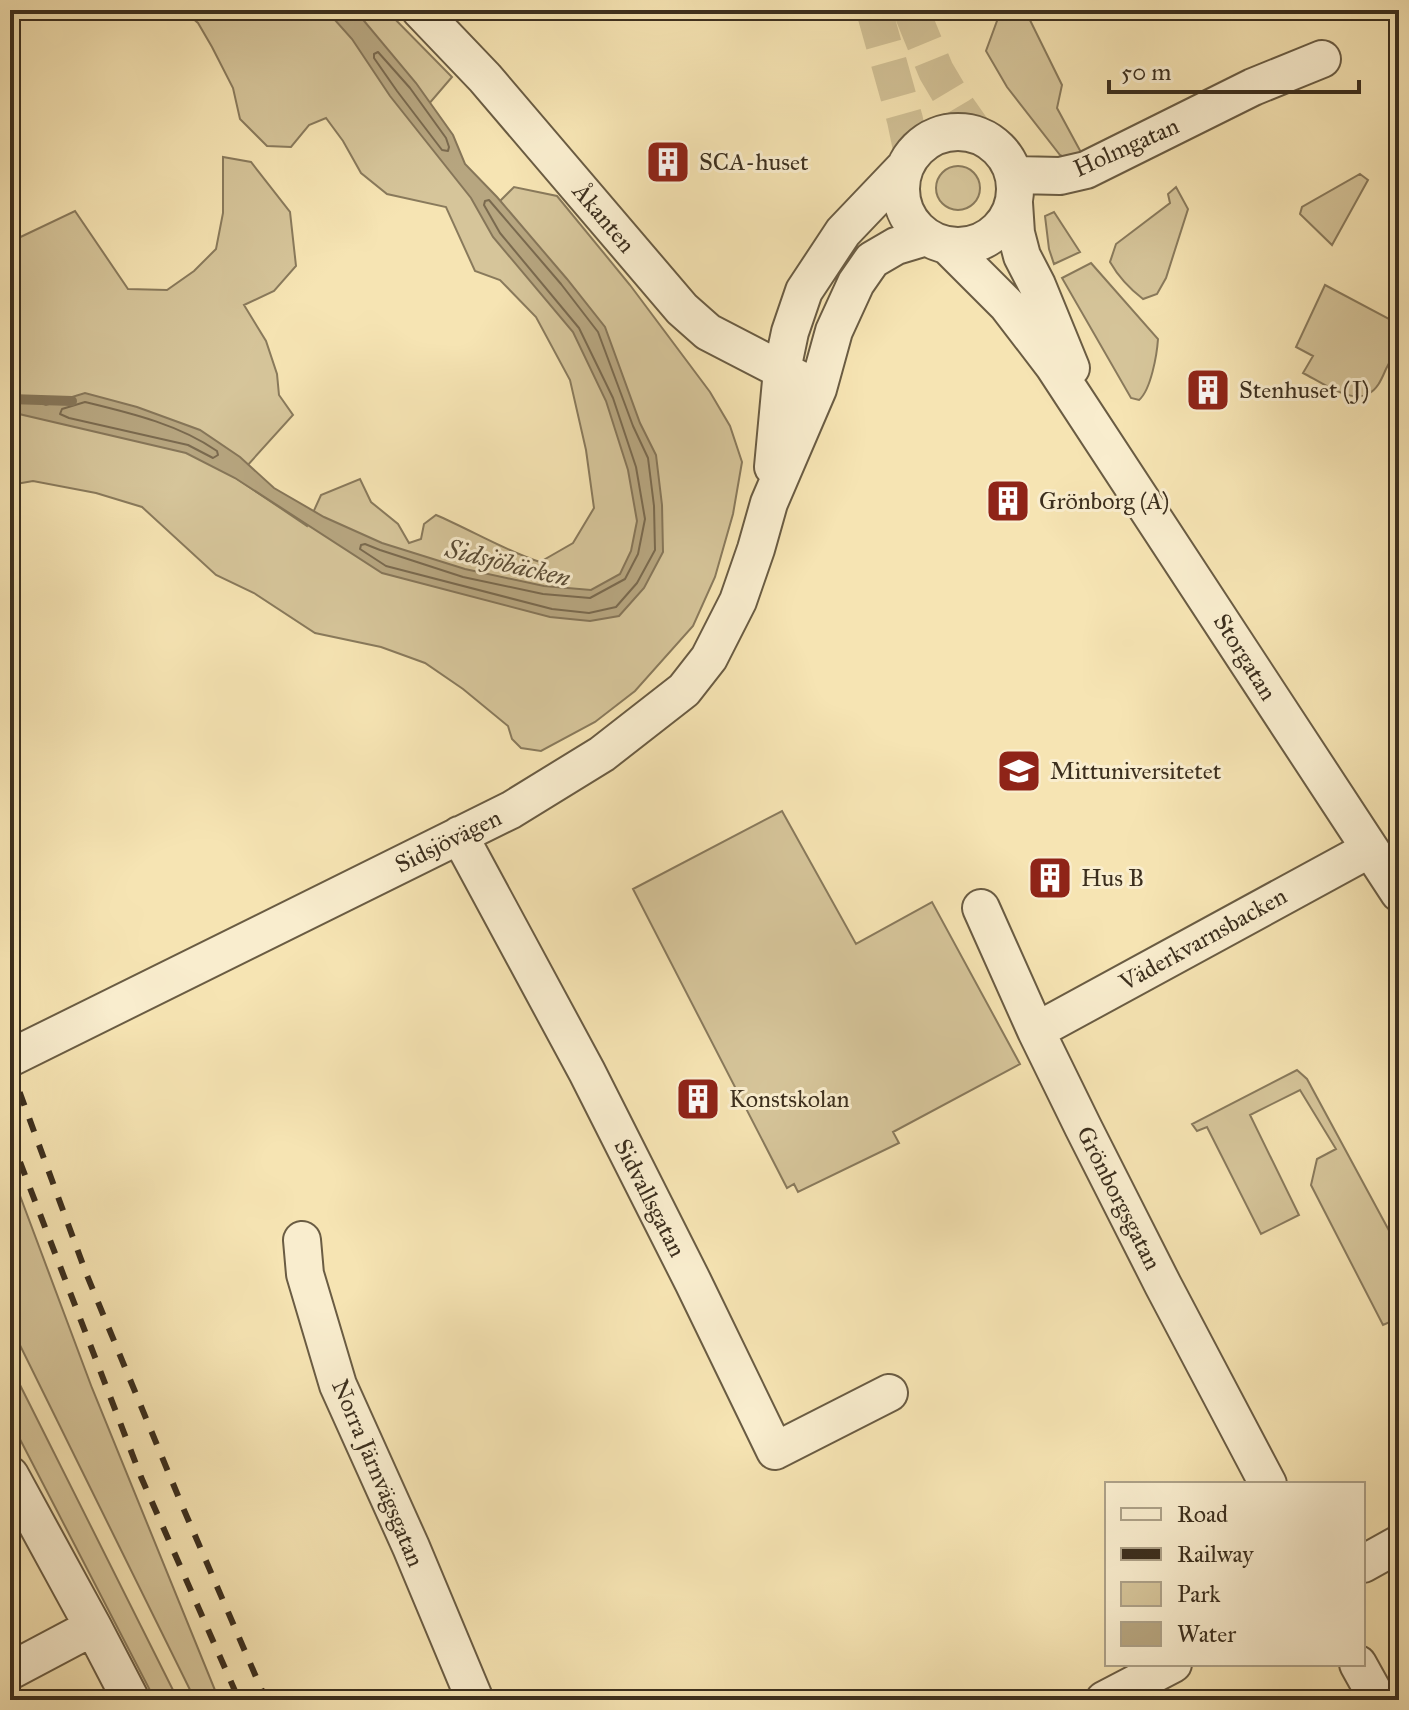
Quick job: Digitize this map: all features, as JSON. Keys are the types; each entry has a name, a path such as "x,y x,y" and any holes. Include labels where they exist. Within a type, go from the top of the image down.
{"street":[{"name":"Åkanten","path":"420,10 485,78 682,309 708,332 818,389"},
{"name":"Holmgatan","path":"1014,189 1086,170 1253,87 1322,59"},
{"path":"948,132 977,135 990,141 1008,162 1014,189 1006,221 998,231 965,247 937,242 914,227 904,209 900,190 904,168 912,154 929,139 948,132"},
{"name":"Sidsjövägen","path":"769,503 782,370 790,332 804,291 843,232 904,168"},
{"name":"Storgatan","path":"1014,189 1016,233 1022,256 1066,352 1090,423"},
{"name":"Sidsjövägen","path":"10,1058 511,810 602,754 684,690 709,658 738,601 769,503 818,389 834,331 856,283 872,260 896,246 937,242"},
{"name":"Storgatan","path":"937,242 1007,305 1053,365 1399,893"},
{"name":"Sidvallsgatan","path":"459,835 587,1072 775,1451 889,1393"},
{"name":"Väderkvarnsbacken","path":"1036,1031 1370,849"},
{"name":"Grönborgsgatan","path":"981,908 1036,1031 1156,1272 1267,1482"},
{"name":"Norra Järnvägsgatan","path":"302,1240 305,1274 338,1385 475,1700"},
{"path":"10,1475 131,1700"},
{"path":"1365,1563 1399,1544"},
{"path":"10,1671 93,1627"},
{"path":"1104,1700 1169,1666"},
{"path":"1359,1666 1378,1700"}],"green space":[{"path":"183,10 386,10 452,77 415,120 487,214 514,187 557,196 630,285 710,392 730,426 742,462 733,514 715,577 693,626 635,691 595,722 541,751 521,748 512,739 508,726 425,663 381,647 315,633 254,593 216,575 142,507 96,493 33,481 10,485 10,242 75,211 128,289 167,290 194,271 216,249 223,213 223,157 251,162 290,212 296,266 274,291 244,305 266,341 277,374 279,395 293,415 236,478 307,526 321,495 360,479 371,502 398,524 409,543 421,539 424,524 436,515 540,562 573,543 594,508 586,450 570,380 536,317 500,280 475,271 446,207 387,194 361,173 326,118 309,125 291,147 267,146 240,119 233,88 212,47 198,23"},
{"path":"1001,10 1025,10 1062,85 1057,108 1083,156 1071,161 1060,155 1007,87 986,51"},
{"path":"958,166 973,173 980,188 973,203 958,210 943,203 936,188 943,173"},
{"path":"1360,174 1368,180 1332,245 1300,214 1302,207"},
{"path":"1176,187 1188,209 1166,278 1157,294 1143,299 1110,262 1116,244 1170,203 1168,194"},
{"path":"1054,212 1080,252 1054,264 1045,216"},
{"path":"1091,263 1158,339 1150,380 1139,400 1131,398 1062,278"},
{"path":"1325,285 1399,327 1394,353 1379,383 1368,394 1344,394 1303,373 1313,356 1296,347"},
{"path":"782,811 856,944 932,902 1020,1064 893,1132 899,1143 798,1192 794,1184 787,1188 633,889"},
{"path":"1297,1070 1307,1079 1399,1249 1399,1318 1383,1325 1311,1185 1317,1159 1336,1149 1300,1090 1250,1115 1299,1215 1261,1234 1207,1127 1197,1131 1192,1124"},
{"path":"10,1169 92,1388 219,1700 195,1700 10,1325"},
{"path":"10,1365 178,1700 155,1700 10,1420"}],"water":[{"path":"326,10 355,10 416,83 453,135 465,164 497,197 605,327 640,423 656,455 662,505 663,552 644,588 619,616 590,621 550,617 382,573 235,478 186,453 19,414 10,408 10,392 46,405 85,393 137,407 200,430 240,457 274,488 324,517 382,543 465,569 544,586 591,590 620,574 631,551 637,521 628,470 606,401 573,332 493,237 471,198 390,96 352,39"}],"waterway":[{"name":"Sidsjöbäcken","path":"10,399 72,401"}],"tunnel":[{"path":"874,10 912,154"},
{"path":"911,10 936,71 977,135"}],"railway":[{"path":"10,1066 86,1273 266,1700"},
{"path":"10,1136 141,1477 239,1700"}],"place":[{"name":"SCA-huset","path":"668,162"},
{"name":"Stenhuset (J)","path":"1208,390"},
{"name":"Grönborg (A)","path":"1008,501"},
{"name":"Mittuniversitetet","path":"1019,771"},
{"name":"Hus B","path":"1050,878"},
{"name":"Konstskolan","path":"698,1099"}]}
